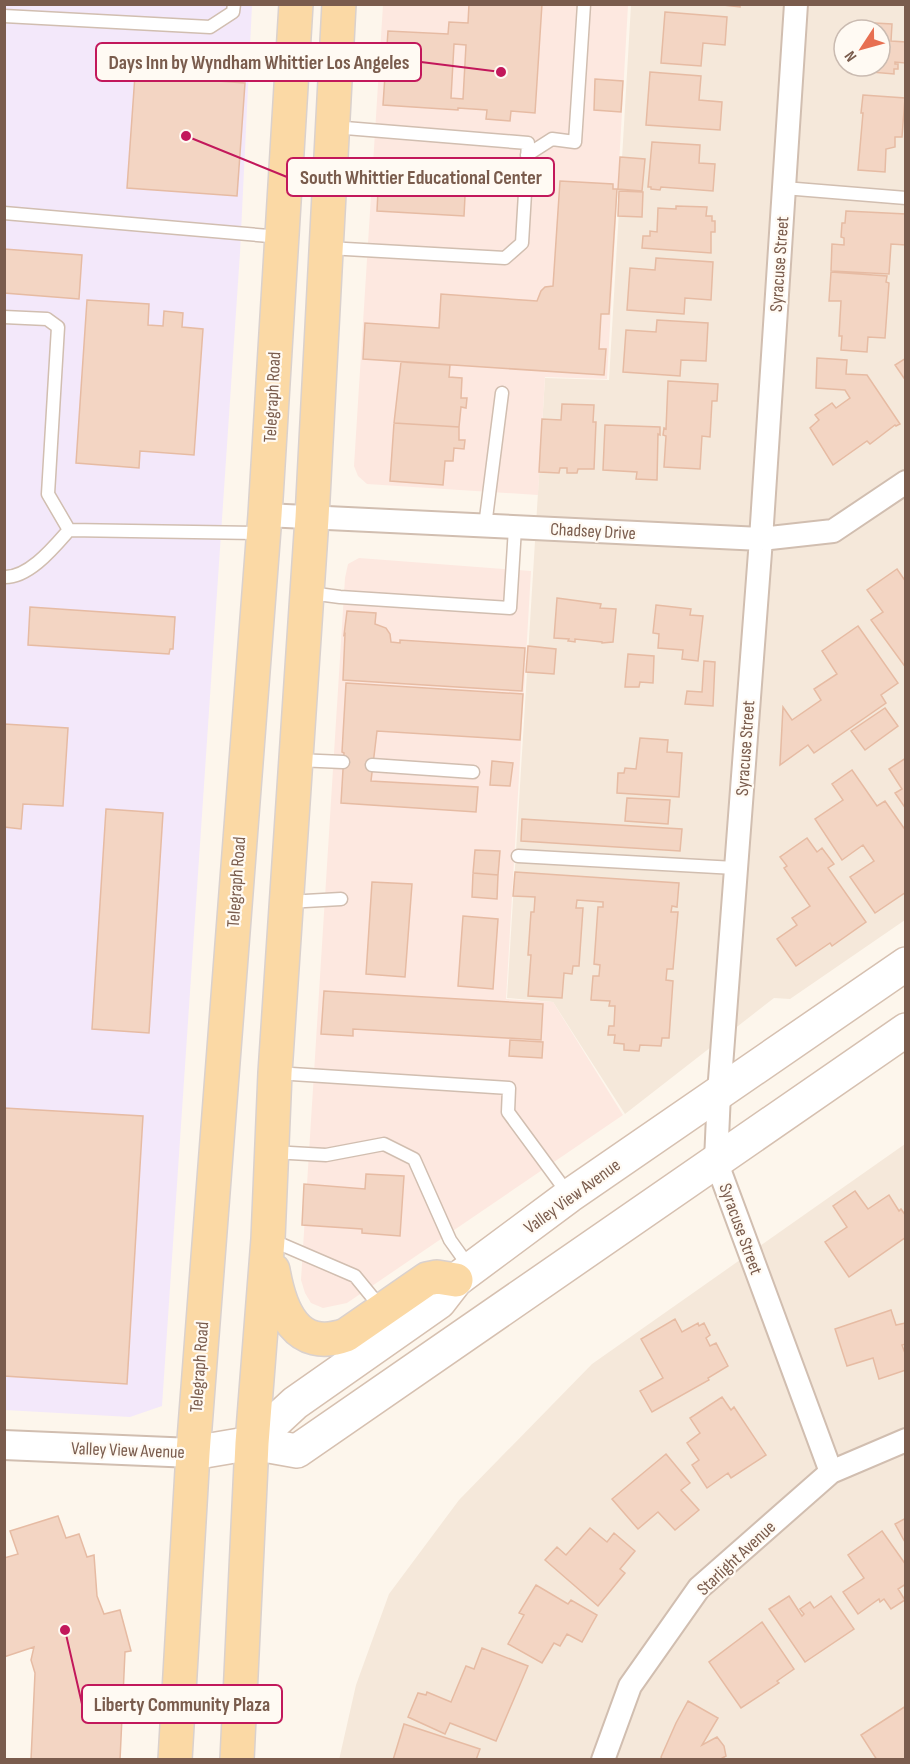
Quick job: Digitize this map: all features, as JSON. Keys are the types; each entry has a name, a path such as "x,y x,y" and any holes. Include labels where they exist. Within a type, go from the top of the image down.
{"main road":[{"name":"Telegraph Road","path":"175,1760 193,1453 264,524 296,4"},
{"path":"237,1760 252,1443 268,1239 275,1073 312,518 339,4"},
{"name":"Valley View Avenue","path":"252,1443 295,1403 439,1302 463,1275 570,1196 906,964"},
{"name":"Valley View Avenue","path":"193,1453 252,1443 297,1451 906,1030"},
{"path":"268,1239 278,1296 289,1319 306,1335 316,1339 332,1340 346,1335 427,1279 463,1275"}],"street":[{"name":"Syracuse Street","path":"796,4 761,539 735,868 716,1161 831,1472"},
{"name":"Chadsey Drive","path":"264,524 312,518 761,539 833,531 906,482"},
{"name":"Starlight Avenue","path":"603,1760 630,1686 699,1588 831,1472 906,1440"},
{"name":"Valley View Avenue","path":"4,1445 193,1453"}],"lane":[{"path":"4,16 210,27 233,12 234,4"},
{"path":"527,155 552,139 575,142 584,4"},
{"path":"327,248 505,258 522,243 528,143 333,127"},
{"path":"784,188 906,198"},
{"path":"4,213 282,237"},
{"path":"4,317 47,319 58,327 48,494 69,530"},
{"path":"485,526 502,393"},
{"path":"4,577 13,577 46,556 69,530 264,524"},
{"path":"307,593 510,608 515,528"},
{"path":"296,760 343,762"},
{"path":"372,765 473,772"},
{"path":"518,856 735,868"},
{"path":"286,902 341,899"},
{"path":"275,1073 509,1088 508,1112 570,1196"},
{"path":"272,1152 326,1155 384,1144 414,1159 463,1275"},
{"path":"268,1239 355,1276 382,1310"}],"shaded area":[{"path":"4,5 252,5 240,253 162,1406 130,1417 5,1410"},
{"path":"383,5 628,5 607,379 545,377 538,495 367,484 358,476 354,466"},
{"path":"631,5 905,5 905,920 790,999 774,998 625,1114 553,1002 507,998 545,378 609,380"},
{"path":"359,558 531,571 506,999 553,1002 623,1115 347,1303 323,1308 311,1303 301,1280 345,578 348,564"},
{"path":"905,1144 905,1759 339,1760 356,1685 389,1594 459,1500 592,1364"}],"building":[{"path":"469,4 542,4 535,113 511,111 510,121 486,119 487,110 383,105 388,31 448,34 449,22 468,23","holes":["454,44 466,45 463,99 451,98"]},
{"path":"714,4 740,4 740,7"},
{"path":"665,12 727,17 725,45 703,43 701,66 661,63"},
{"path":"892,41 906,42 905,63 895,62 898,64 898,69 894,69 894,74 892,74"},
{"path":"650,72 701,76 699,100 722,102 720,130 646,125"},
{"path":"135,75 245,83 237,196 127,188"},
{"path":"595,79 623,81 621,112 594,110"},
{"path":"863,95 905,98 902,137 895,137 895,147 886,149 885,172 858,170"},
{"path":"652,142 700,145 699,163 715,164 713,191 661,187 660,190 648,187"},
{"path":"620,157 645,159 642,191 618,189"},
{"path":"379,171 466,176 464,216 377,211"},
{"path":"560,181 613,184 613,189 617,189 609,314 601,314 599,349 606,349 604,375 363,359 365,323 439,328 441,294 537,301 545,287 553,286"},
{"path":"619,191 643,192 642,217 618,216"},
{"path":"676,206 707,207 706,216 712,216 712,221 715,221 715,232 711,232 711,253 642,248 643,236 650,236 650,231 657,232 658,208 676,209"},
{"path":"846,211 906,214 906,245 891,244 889,274 831,271 832,244 844,245 844,238 841,237"},
{"path":"4,249 82,255 79,299 4,293"},
{"path":"656,258 713,262 711,300 685,298 684,314 627,310 630,268 655,270"},
{"path":"831,272 887,276 886,282 889,283 885,338 868,337 867,352 841,350 842,336 839,336 841,301 829,301"},
{"path":"87,300 149,304 148,325 163,326 164,311 183,313 182,327 203,329 194,455 140,451 139,468 76,463"},
{"path":"657,320 708,323 706,361 681,360 680,376 623,372 626,330 656,332"},
{"path":"817,358 847,360 846,374 867,375 900,424 895,425 870,444 867,441 833,465 810,428 819,420 815,415 832,403 836,408 850,398 845,390 816,388"},
{"path":"906,358 906,381 895,365"},
{"path":"401,362 450,365 449,377 462,378 461,398 467,398 466,408 461,407 459,427 394,423"},
{"path":"668,381 718,384 717,401 712,401 710,437 702,436 700,469 664,467 666,436 663,435 664,428 666,429"},
{"path":"562,404 594,405 593,422 596,422 594,469 578,469 577,473 567,473 567,468 560,468 559,473 539,472 542,419 561,420"},
{"path":"394,423 459,427 459,440 465,440 464,449 454,448 453,461 445,461 443,485 390,481"},
{"path":"605,425 660,427 657,480 636,479 637,472 603,470"},
{"path":"897,569 906,582 906,668 871,620 883,612 867,590"},
{"path":"557,598 601,604 600,608 616,609 613,642 602,643 575,639 575,642 568,641 569,639 554,638"},
{"path":"656,605 691,609 690,615 703,616 698,661 682,659 683,650 658,648 659,634 653,633"},
{"path":"30,607 175,617 173,649 170,649 169,654 28,645"},
{"path":"347,611 376,613 375,624 386,628 391,642 400,643 400,640 525,648 522,691 343,680"},
{"path":"858,626 898,683 881,695 886,703 814,753 808,745 780,765 783,707 792,720 821,700 814,689 837,674 822,651"},
{"path":"528,646 556,649 554,674 526,672"},
{"path":"628,654 654,656 653,683 640,682 639,687 625,687"},
{"path":"704,661 715,662 713,706 685,704 687,691 702,692"},
{"path":"346,683 523,694 520,740 377,731 371,781 478,787 476,812 341,803"},
{"path":"885,708 898,726 865,750 851,731"},
{"path":"4,724 68,728 63,806 23,804 21,829 4,827"},
{"path":"640,738 668,740 667,752 682,753 679,797 617,793 618,773 624,773 625,768 636,769"},
{"path":"906,758 906,809 895,793 902,789 889,769"},
{"path":"492,761 513,763 510,786 490,785"},
{"path":"852,770 877,806 885,801 906,831 906,892 875,913 850,877 874,861 863,845 842,860 815,819 843,800 832,784"},
{"path":"627,798 670,800 668,824 625,821"},
{"path":"106,809 163,813 149,1033 92,1029"},
{"path":"522,819 682,829 680,851 521,841"},
{"path":"807,838 817,852 822,848 834,864 828,868 866,922 832,946 830,943 796,966 777,939 797,925 792,918 810,906 784,868 787,866 780,857"},
{"path":"475,850 500,851 498,875 473,873"},
{"path":"515,872 679,883 677,907 672,906 671,912 678,912 673,969 667,969 666,980 673,981 669,1038 662,1038 661,1046 640,1045 639,1051 624,1050 624,1044 614,1043 615,1035 608,1035 609,1026 614,1026 615,1006 609,1006 610,1001 591,1000 593,976 599,976 600,965 594,964 598,907 603,907 603,902 577,900 576,908 583,908 579,966 573,966 572,974 564,973 562,998 528,996 531,912 534,912 535,897 513,896"},
{"path":"473,873 498,875 497,899 472,897"},
{"path":"372,882 412,884 405,977 366,974"},
{"path":"463,916 498,919 493,989 458,986"},
{"path":"324,991 543,1004 541,1040 353,1029 353,1036 321,1034"},
{"path":"510,1040 543,1042 542,1058 509,1056"},
{"path":"4,1108 143,1116 127,1384 4,1376"},
{"path":"366,1174 404,1176 400,1236 362,1233 362,1229 302,1225 304,1184 365,1189"},
{"path":"855,1191 868,1209 889,1195 899,1211 901,1209 906,1216 906,1237 849,1277 825,1242 847,1227 833,1206"},
{"path":"891,1310 896,1325 905,1323 906,1325 906,1344 902,1345 906,1356 906,1370 879,1379 873,1358 847,1366 835,1329"},
{"path":"675,1319 682,1332 698,1323 699,1326 704,1323 710,1335 706,1338 710,1346 716,1343 728,1366 708,1378 709,1380 652,1412 640,1391 663,1378 641,1339"},
{"path":"722,1397 731,1410 734,1407 766,1455 731,1478 728,1473 707,1488 692,1465 699,1460 687,1443 700,1433 690,1418"},
{"path":"666,1454 690,1483 681,1490 699,1510 675,1530 658,1512 638,1529 612,1499"},
{"path":"58,1516 66,1538 79,1534 87,1557 94,1555 97,1596 104,1614 120,1610 131,1651 125,1652 120,1760 31,1760 35,1673 31,1660 34,1647 4,1657 4,1558 18,1554 10,1531"},
{"path":"906,1518 906,1544 895,1524"},
{"path":"590,1528 607,1542 614,1533 635,1551 620,1569 625,1573 598,1606 545,1560 557,1547 566,1555"},
{"path":"882,1531 906,1565 906,1584 898,1589 905,1600 891,1609 884,1599 880,1602 879,1599 858,1614 843,1592 864,1578 848,1555"},
{"path":"536,1585 568,1604 571,1600 597,1615 582,1642 567,1634 560,1646 554,1643 542,1663 508,1644 524,1615 519,1613"},
{"path":"789,1596 802,1616 804,1614 800,1609 810,1602 814,1608 831,1596 854,1629 805,1662 769,1609"},
{"path":"762,1622 794,1669 777,1681 779,1683 741,1708 709,1662"},
{"path":"482,1648 528,1666 496,1741 450,1723 445,1734 408,1717 418,1693 426,1695 427,1692 451,1702 466,1666 474,1669"},
{"path":"688,1701 718,1718 702,1745 717,1737 724,1746 726,1756 719,1760 662,1760 661,1757"},
{"path":"906,1706 906,1760 877,1760 861,1735"},
{"path":"404,1724 480,1749 476,1760 393,1760"}],"place":[{"name":"Days Inn by Wyndham Whittier Los Angeles","path":"501,72"},
{"name":"South Whittier Educational Center","path":"186,136"},
{"name":"Liberty Community Plaza","path":"65,1630"}]}
